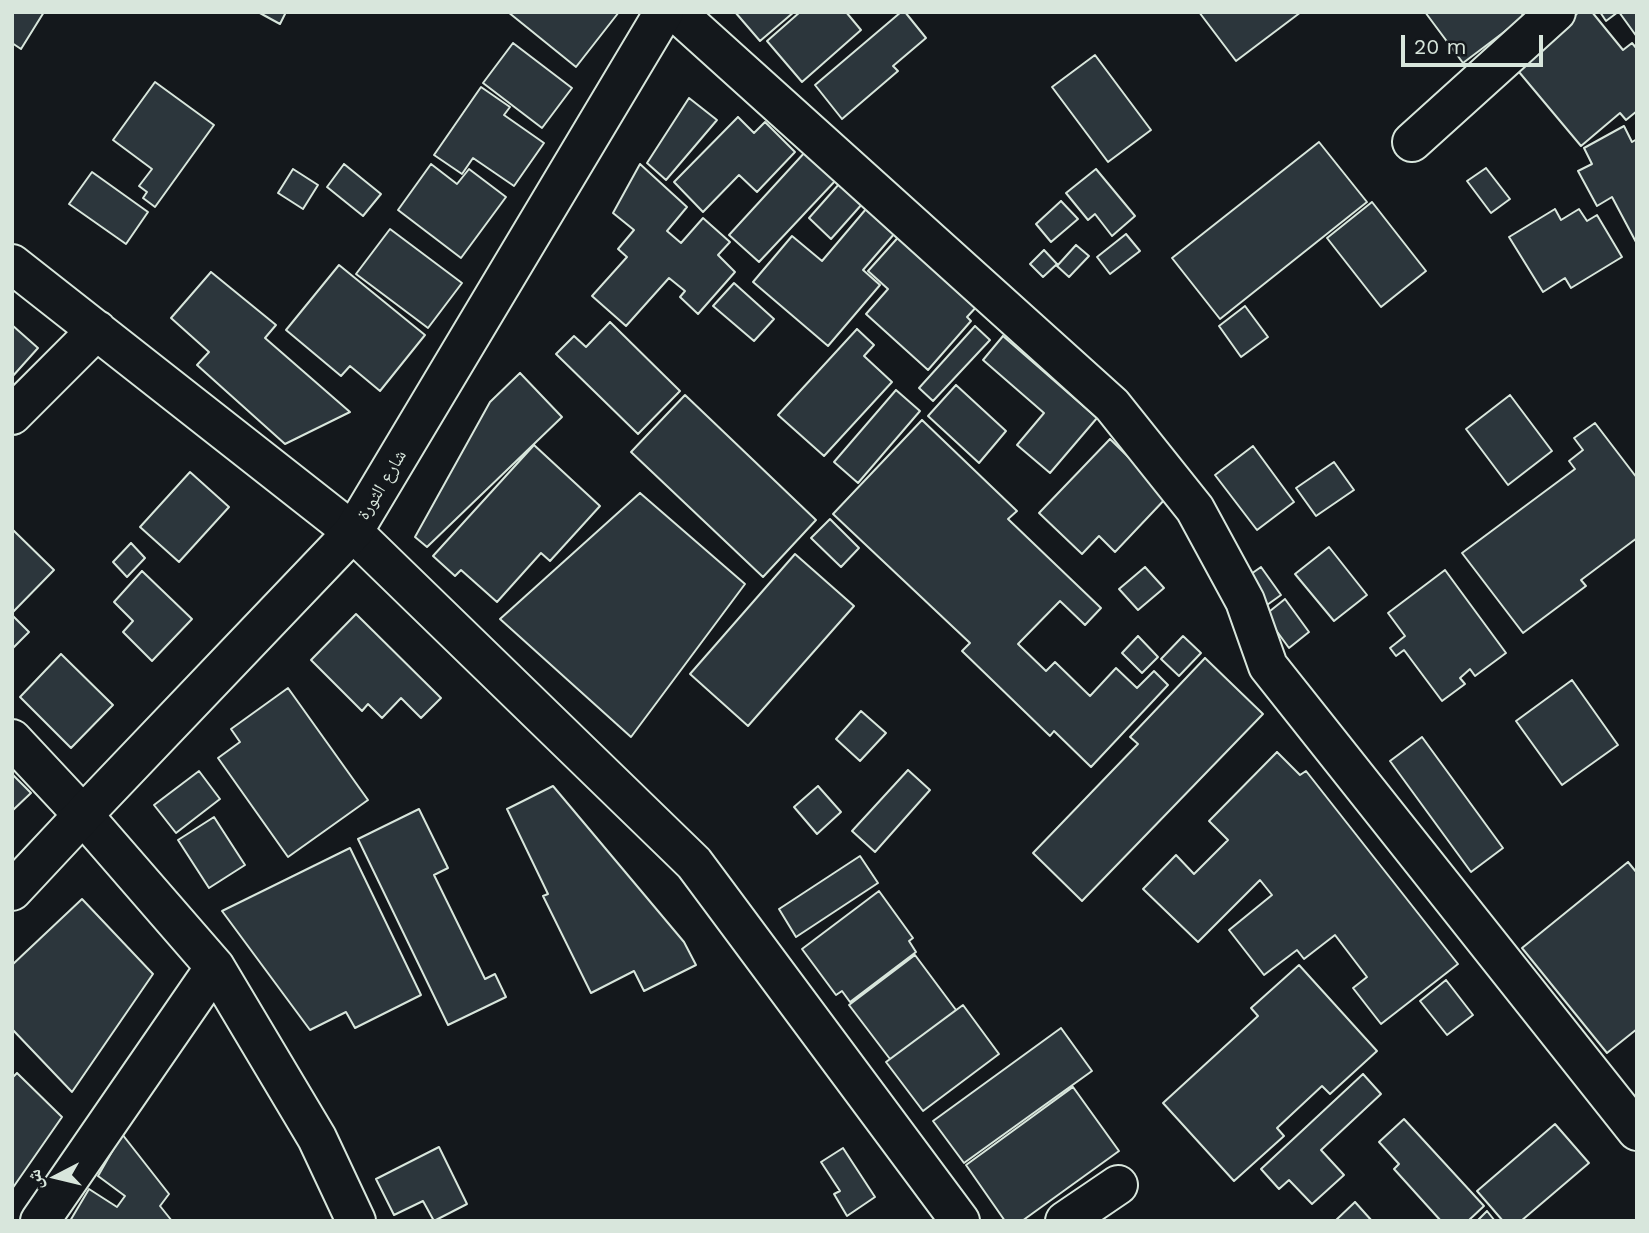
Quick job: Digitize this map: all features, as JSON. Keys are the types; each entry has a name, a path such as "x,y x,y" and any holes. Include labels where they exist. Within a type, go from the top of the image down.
{"street":[{"name":"شارع الثورة","path":"12,891 353,532 664,12"},
{"path":"676,12 1112,405 1195,509 1245,601 1268,666 1637,1131"},
{"path":"1412,142 1556,12"},
{"path":"12,264 353,532 694,863 960,1221"},
{"path":"12,415 97,330"},
{"path":"12,739 83,815 215,967 317,1138 356,1221"},
{"path":"40,1221 215,967"},
{"path":"1065,1221 1118,1185"}],"building":[{"path":"12,12 44,12 21,49 12,43"},
{"path":"258,12 286,12 280,24"},
{"path":"508,12 619,12 576,67"},
{"path":"735,12 794,12 760,41"},
{"path":"800,12 846,12 861,30 802,82 767,41"},
{"path":"901,12 905,12 926,38 893,66 898,71 842,119 815,85"},
{"path":"1199,12 1301,12 1236,61"},
{"path":"1425,12 1521,12 1524,17 1463,63"},
{"path":"1579,12 1592,12 1623,50 1632,43 1637,49 1637,111 1626,120 1620,113 1581,146 1514,66"},
{"path":"1600,12 1618,12 1606,21"},
{"path":"1619,12 1637,12 1637,37"},
{"path":"513,43 572,88 542,128 483,83"},
{"path":"1095,55 1151,130 1108,162 1052,87"},
{"path":"155,82 214,125 155,207 143,198 147,192 139,186 152,169 113,140"},
{"path":"481,87 510,107 504,115 544,143 514,186 473,158 462,174 434,155"},
{"path":"689,98 717,120 666,180 647,163"},
{"path":"738,117 754,133 765,122 795,152 757,192 739,175 703,212 674,182"},
{"path":"1624,126 1632,142 1637,139 1637,244 1612,197 1597,206 1578,171 1592,164 1584,148"},
{"path":"1319,142 1367,202 1220,319 1172,258"},
{"path":"806,151 836,180 759,262 729,235"},
{"path":"344,164 381,194 363,216 327,187"},
{"path":"431,164 457,184 469,169 506,197 461,258 398,210"},
{"path":"640,164 687,207 667,231 681,243 703,218 730,242 718,255 735,272 698,314 680,297 685,291 669,278 626,326 592,296 627,257 618,249 634,230 613,213"},
{"path":"1486,168 1510,199 1491,213 1467,181"},
{"path":"293,169 318,185 303,209 278,193"},
{"path":"1096,169 1135,216 1112,236 1095,214 1088,220 1066,193"},
{"path":"92,172 148,212 126,244 69,204"},
{"path":"840,183 863,203 831,239 809,218"},
{"path":"1061,201 1078,219 1051,242 1036,224"},
{"path":"1372,202 1426,271 1381,307 1327,238"},
{"path":"866,209 895,233 863,270 880,285 828,346 753,282 792,236 822,261"},
{"path":"1555,209 1561,220 1579,209 1587,221 1597,215 1622,257 1571,288 1565,278 1543,292 1509,237"},
{"path":"390,229 462,283 428,328 356,274"},
{"path":"902,233 980,303 967,317 971,321 928,370 866,314 888,289 868,271"},
{"path":"1126,234 1140,251 1110,274 1097,257"},
{"path":"1076,245 1089,256 1069,277 1057,266"},
{"path":"1044,250 1057,264 1043,277 1030,264"},
{"path":"339,265 425,335 380,391 350,366 341,376 286,330"},
{"path":"211,272 276,325 265,338 350,412 285,444 197,365 209,352 171,318"},
{"path":"734,283 774,319 754,341 713,306"},
{"path":"1245,306 1268,337 1241,357 1219,326"},
{"path":"610,322 680,391 638,434 556,354 574,336 586,347"},
{"path":"12,325 38,348 12,377"},
{"path":"975,326 990,340 933,401 919,388"},
{"path":"857,329 874,345 864,356 892,382 824,456 778,415"},
{"path":"1003,336 1097,418 1050,473 1017,445 1044,413 983,360"},
{"path":"520,373 562,417 427,547 415,537 490,402"},
{"path":"956,385 1006,431 979,463 928,416"},
{"path":"896,390 920,411 858,483 834,462"},
{"path":"685,395 816,520 763,577 631,452"},
{"path":"1510,395 1552,451 1508,485 1466,429"},
{"path":"922,420 1017,511 1008,519 1101,608 1085,625 1060,601 1018,644 1046,671 1055,662 1090,696 1116,668 1137,688 1154,671 1168,685 1091,767 1054,731 1050,736 962,651 970,643 833,514"},
{"path":"1595,423 1637,478 1637,538 1581,580 1586,586 1523,633 1462,553 1575,469 1569,461 1583,450 1574,438"},
{"path":"1110,439 1168,496 1115,552 1099,536 1082,554 1039,513"},
{"path":"534,445 600,506 550,561 541,553 497,602 461,570 455,576 433,556"},
{"path":"1253,446 1294,502 1257,530 1215,475"},
{"path":"1334,462 1354,490 1316,516 1296,488"},
{"path":"190,472 229,507 179,562 140,527"},
{"path":"640,493 745,584 631,737 500,619"},
{"path":"830,519 859,548 841,567 811,538"},
{"path":"12,529 54,570 12,613"},
{"path":"131,543 145,558 127,577 113,562"},
{"path":"1329,547 1367,595 1334,621 1295,574"},
{"path":"795,554 854,606 748,726 690,674"},
{"path":"1145,567 1164,588 1138,610 1119,589"},
{"path":"1261,567 1281,595 1260,610 1241,581"},
{"path":"1445,570 1506,653 1475,676 1470,669 1460,678 1465,684 1442,701 1404,650 1396,656 1390,648 1405,636 1388,613"},
{"path":"142,571 192,619 152,661 123,632 133,621 114,602"},
{"path":"1285,599 1309,632 1289,648 1265,615"},
{"path":"356,614 441,698 421,718 401,698 382,718 368,704 362,711 311,660"},
{"path":"12,615 29,632 12,649"},
{"path":"1138,636 1158,657 1142,673 1122,653"},
{"path":"1183,636 1201,653 1179,676 1161,659"},
{"path":"61,654 113,705 71,748 20,697"},
{"path":"1205,658 1263,714 1082,901 1033,853 1138,744 1130,737"},
{"path":"1572,680 1618,745 1562,785 1516,721"},
{"path":"288,688 368,800 288,857 218,758 240,742 231,729"},
{"path":"861,711 886,733 860,761 836,739"},
{"path":"1422,737 1503,848 1471,872 1390,761"},
{"path":"1277,752 1300,775 1306,771 1458,964 1381,1024 1353,988 1367,977 1335,935 1304,959 1297,950 1264,975 1229,930 1272,895 1260,880 1198,942 1143,889 1176,855 1194,874 1228,840 1209,821"},
{"path":"908,770 930,790 875,852 852,831"},
{"path":"199,771 220,799 176,833 154,805"},
{"path":"12,774 31,793 12,811"},
{"path":"553,786 684,942 696,965 644,991 634,971 591,993 543,896 548,894 507,809"},
{"path":"818,786 841,812 817,834 794,807"},
{"path":"419,809 448,868 434,875 485,979 495,974 506,997 448,1025 358,839"},
{"path":"214,817 245,865 209,888 178,840"},
{"path":"350,848 421,995 355,1028 346,1012 310,1030 222,911"},
{"path":"860,856 878,883 796,937 779,909"},
{"path":"1628,862 1637,873 1637,1029 1607,1053 1522,948"},
{"path":"879,891 913,938 909,941 916,952 850,1002 842,991 836,995 802,949"},
{"path":"82,899 153,974 72,1092 12,1029 12,965"},
{"path":"915,955 956,1010 890,1059 849,1005"},
{"path":"1299,965 1377,1051 1330,1094 1322,1086 1277,1128 1284,1136 1234,1181 1163,1103 1258,1016 1251,1008"},
{"path":"1446,980 1473,1015 1447,1035 1420,1001"},
{"path":"963,1005 999,1054 923,1111 886,1062"},
{"path":"1061,1028 1092,1071 964,1163 933,1121"},
{"path":"17,1073 62,1117 12,1189 12,1078"},
{"path":"1363,1074 1381,1094 1321,1150 1344,1175 1312,1204 1289,1180 1279,1189 1261,1169"},
{"path":"1073,1087 1119,1151 1022,1221 1005,1221 966,1165"},
{"path":"1404,1119 1484,1206 1468,1221 1441,1221 1394,1169 1399,1164 1379,1142"},
{"path":"1555,1124 1589,1163 1521,1221 1503,1221 1477,1191"},
{"path":"122,1134 169,1194 160,1206 172,1221 70,1221 89,1189 117,1207 125,1196 98,1176"},
{"path":"439,1147 467,1204 434,1221 423,1201 394,1215 376,1179"},
{"path":"843,1148 875,1197 847,1216 834,1194 840,1191 821,1162"},
{"path":"1355,1202 1372,1221 1335,1221"},
{"path":"1487,1211 1495,1221 1477,1221"}]}
